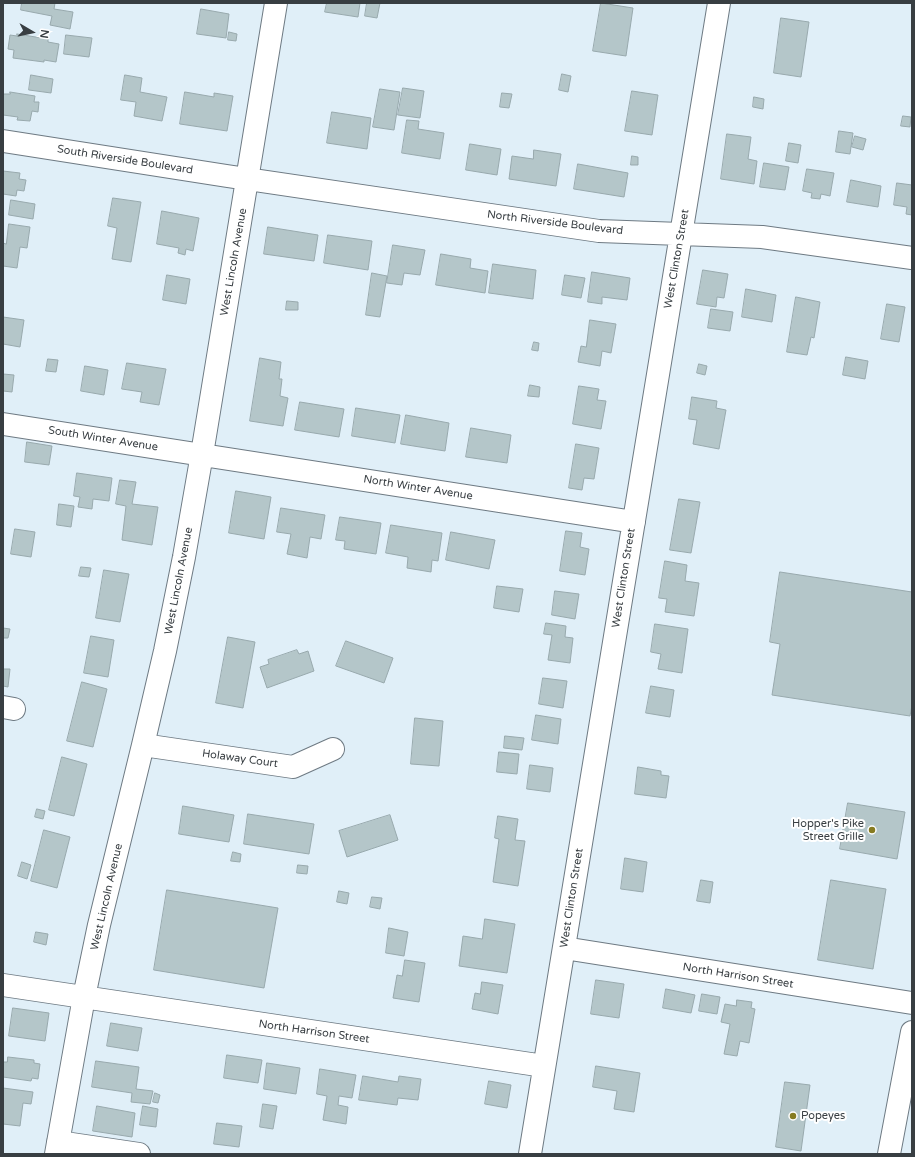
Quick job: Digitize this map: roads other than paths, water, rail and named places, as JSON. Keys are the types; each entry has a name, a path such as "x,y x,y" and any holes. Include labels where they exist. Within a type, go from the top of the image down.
{"main road":[{"name":"West Lincoln Avenue","path":"57,1148 84,997 99,925 165,651 184,557 248,179 276,3"},
{"name":"West Clinton Street","path":"530,1154 719,3"},
{"name":"South Riverside Boulevard","path":"3,141 248,179"},
{"name":"North Riverside Boulevard","path":"248,179 599,231 762,237 912,258"},
{"name":"South Winter Avenue","path":"3,424 202,454"},
{"name":"North Winter Avenue","path":"202,454 634,522"},
{"name":"Holaway Court","path":"143,745 293,767 333,749"},
{"name":"North Harrison Street","path":"564,948 912,1004"},
{"name":"North Harrison Street","path":"3,986 544,1066"},
{"path":"889,1154 912,1032"},
{"path":"57,1148 139,1154"}],"place":[{"name":"Hopper's Pike Street Grille","path":"872,830"},
{"name":"Popeyes","path":"793,1116"}]}
